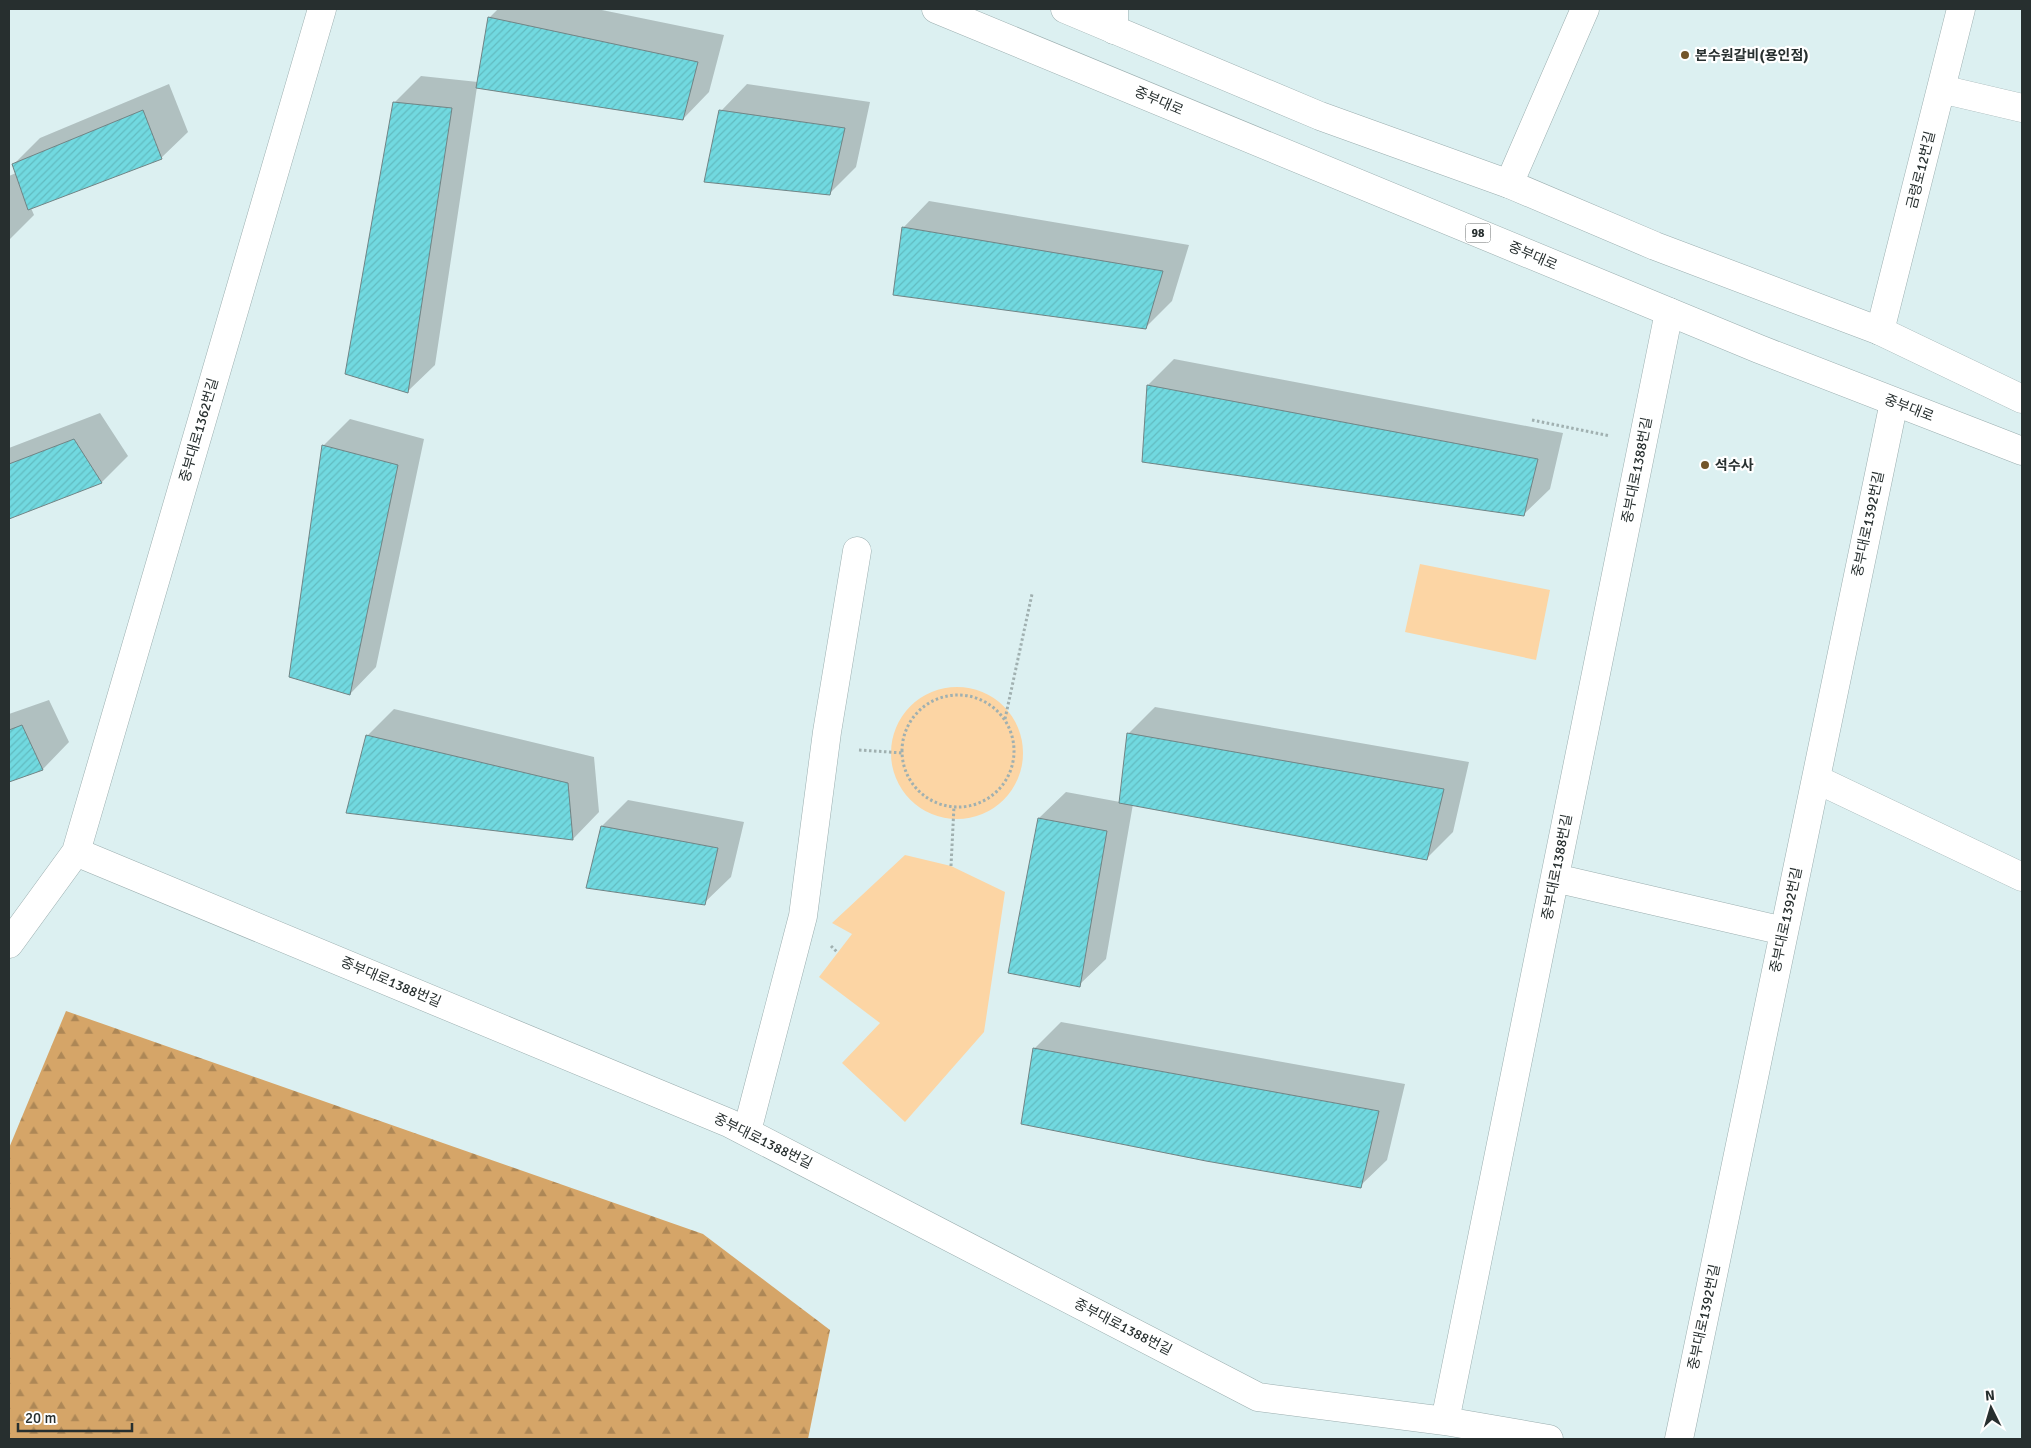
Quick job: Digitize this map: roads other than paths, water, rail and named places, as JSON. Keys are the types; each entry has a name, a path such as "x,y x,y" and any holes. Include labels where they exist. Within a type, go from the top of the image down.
{"street":[{"name":"중부대로1362번길","path":"9,944 76,852 322,9"},
{"name":"중부대로","path":"936,9 1669,312 2022,451"},
{"path":"1065,9 1114,20 1320,116 1509,184 1655,246 1880,331 2022,398"},
{"path":"1509,184 1585,9"},
{"name":"금령로12번길","path":"1880,331 1961,9"},
{"path":"1941,89 2022,108"},
{"name":"중부대로1388번길","path":"1445,1421 1669,312"},
{"name":"중부대로1392번길","path":"1679,1439 1894,402"},
{"path":"747,1131 803,916 827,732 858,551"},
{"path":"1816,779 2022,877"},
{"name":"중부대로1388번길","path":"76,852 747,1131 1258,1396 1445,1421 1549,1439"},
{"path":"1555,878 1784,931"}],"place":[{"name":"본수원갈비(용인점)","path":"1685,55"},
{"name":"석수사","path":"1705,465"}]}
